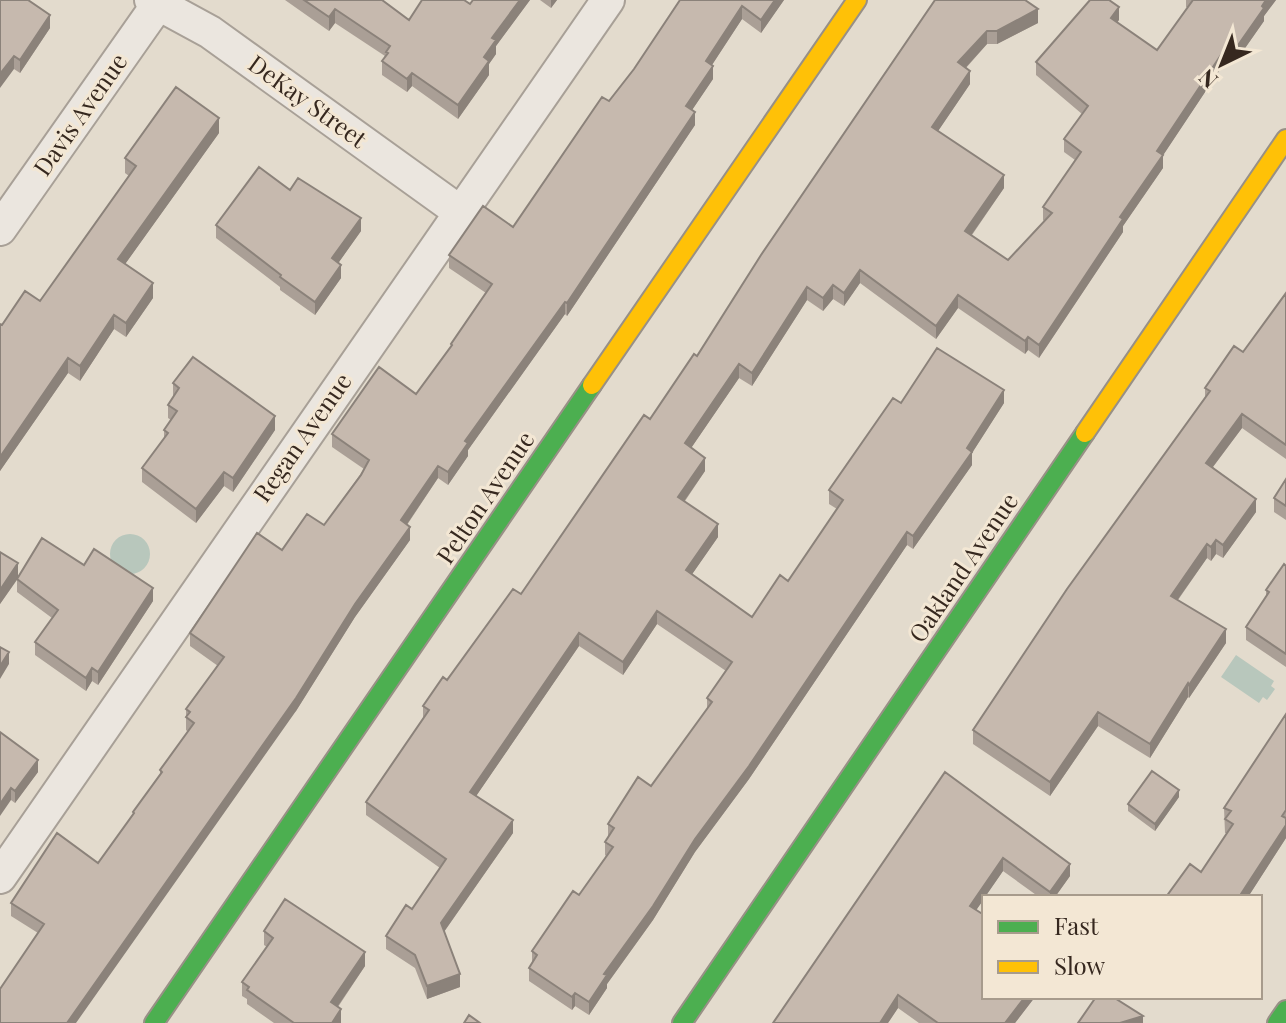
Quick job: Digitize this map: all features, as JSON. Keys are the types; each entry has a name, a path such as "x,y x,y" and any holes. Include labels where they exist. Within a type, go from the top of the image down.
{"street":[{"name":"Regan Avenue","path":"0,877 608,0"},
{"name":"Pelton Avenue","path":"154,1023 857,0"},
{"name":"DeKay Street","path":"157,1 210,32 460,212"},
{"name":"Davis Avenue","path":"0,229 157,1"},
{"name":"Oakland Avenue","path":"682,1023 1286,139"},
{"path":"1277,1023 1286,1010"}],"shaded area":[{"path":"130,534 144,540 150,554 144,568 130,574 116,568 110,554 116,540"},
{"path":"1236,655 1274,681 1271,686 1275,689 1267,700 1263,697 1259,703 1221,677"}],"building":[{"path":"0,0 28,0 50,15 20,60 14,56 0,74"},
{"path":"304,0 382,0 409,20 422,0 464,0 470,4 473,0 520,0 492,38 496,40 484,57 489,61 458,105 412,73 407,79 382,61 390,46 335,9 329,17"},
{"path":"680,0 775,0 761,20 742,6 706,61 713,66 686,106 695,112 567,303 465,441 468,443 448,472 438,466 401,520 410,527 355,604 296,698 67,1023 0,1023 0,989 44,924 11,903 57,833 98,863 194,723 186,717 190,712 186,709 224,657 190,633 257,533 282,550 307,514 324,525 369,460 332,434 379,367 416,394 492,284 449,255 483,206 513,227 602,97 609,101"},
{"path":"935,0 1025,0 1038,9 997,31 987,31 958,62 970,71 932,127 1004,175 965,231 1008,260 1052,213 1043,207 1081,152 1064,139 1088,106 1036,62 1090,0 1109,0 1119,7 1111,18 1157,50 1193,0 1266,0 1262,6 1264,8 1236,48 1229,43 1157,151 1163,155 1039,345 1028,337 1025,341 958,295 936,326 860,270 844,293 833,285 823,298 807,287 752,373 739,364 685,443 705,458 678,497 718,524 686,570 752,617 780,575 788,581 843,500 829,490 893,398 901,403 937,348 1004,390 967,448 972,452 913,536 907,532 749,766 695,839 653,906 604,974 607,975 589,1002 575,993 572,997 529,968 537,955 532,951 573,891 579,895 613,847 605,842 614,828 608,824 638,777 651,786 712,702 707,698 732,662 657,611 623,662 579,633 470,792 513,820 441,923 460,974 427,986 415,955 386,936 406,905 412,909 446,859 366,802 429,710 423,706 443,677 447,680 513,589 521,594 644,415 650,419 694,354 697,356 761,255"},
{"path":"176,87 219,118 118,259 153,283 126,323 114,315 80,366 68,358 0,457 0,324 25,291 40,301 136,166 125,158"},
{"path":"259,167 290,190 298,178 361,218 332,258 341,265 315,302 216,225"},
{"path":"1286,293 1286,445 1242,414 1206,463 1256,499 1223,545 1216,540 1211,547 1207,544 1171,596 1226,629 1150,744 1098,712 1050,782 973,730 1067,589 1210,391 1205,388 1234,346 1243,352"},
{"path":"193,357 275,416 233,478 224,472 196,509 142,468 168,433 164,430 177,411 168,405 179,388 173,383"},
{"path":"1286,479 1286,506 1274,498"},
{"path":"42,538 84,565 94,549 153,588 98,672 92,668 86,678 35,642 58,610 17,579"},
{"path":"0,552 18,563 0,590"},
{"path":"1284,564 1286,566 1286,654 1246,627"},
{"path":"0,647 9,652 0,666"},
{"path":"1286,714 1286,810 1282,816 1286,818 1286,825 1240,895 1167,895 1190,864 1201,872 1233,824 1225,819 1231,811 1224,808"},
{"path":"0,732 38,760 15,791 11,788 0,804"},
{"path":"1152,771 1179,790 1155,824 1128,804"},
{"path":"945,772 1070,864 1050,892 1003,858 970,906 982,914 982,999 1023,999 1005,1023 938,1023 898,995 880,1023 773,1023"},
{"path":"285,899 365,952 331,1002 341,1009 332,1023 294,1023 247,990 249,987 242,982 273,938 264,931"},
{"path":"1095,999 1116,999 1143,1016 1120,1023 1078,1023"},
{"path":"469,1015 480,1023 464,1023"}],"traffic: fast":[{"path":"154,1023 592,385"},
{"path":"682,1023 1085,433"},
{"path":"1277,1023 1286,1010"}],"traffic: slow":[{"path":"592,385 857,0"},
{"path":"1085,433 1286,139"}]}
